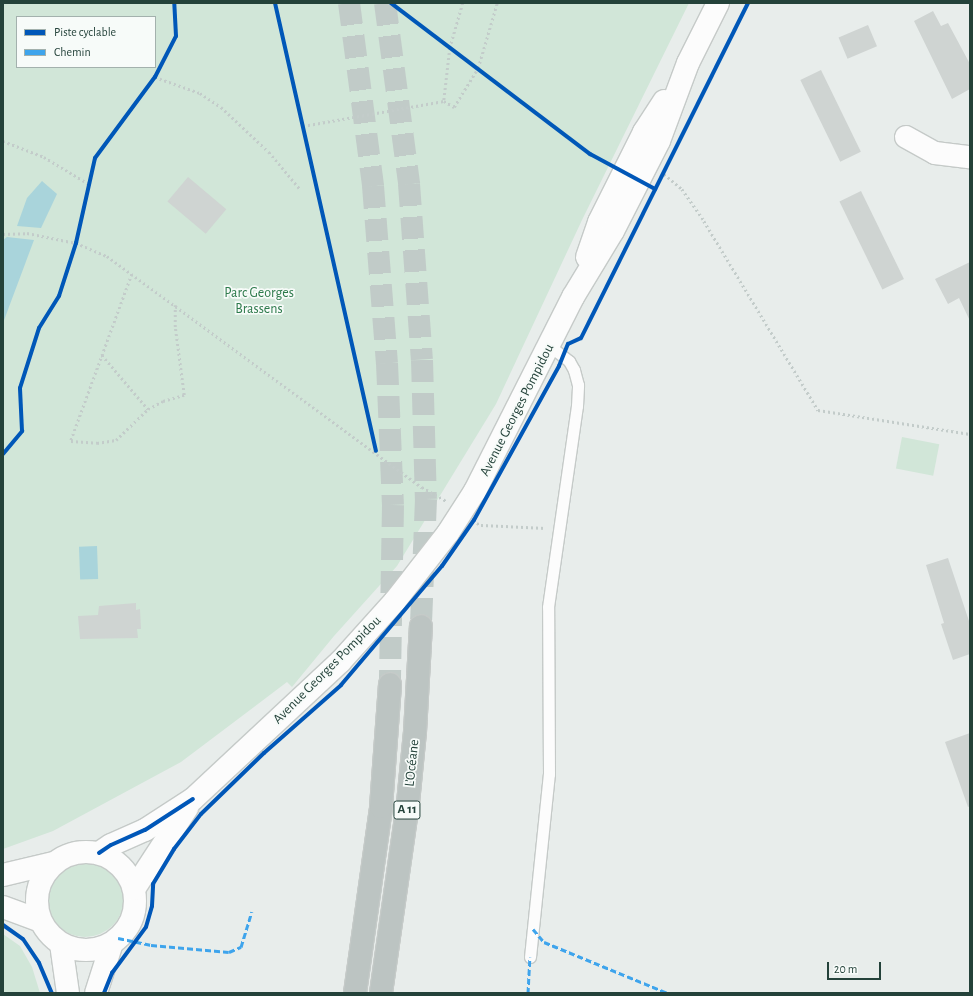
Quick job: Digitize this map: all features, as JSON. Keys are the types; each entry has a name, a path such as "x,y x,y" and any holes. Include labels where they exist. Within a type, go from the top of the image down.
{"highway":[{"name":"L’Océane","path":"381,993 408,803 415,732 421,626"},
{"name":"L’Océane","path":"356,993 381,806 390,684"}],"street":[{"name":"Avenue Georges Pompidou","path":"100,853 111,844 145,830 193,799 340,662 395,602 448,533 475,491 550,346 573,297 599,222 644,132 688,63 718,3"},
{"path":"906,137 935,153 970,157"},
{"name":"Avenue Georges Pompidou","path":"134,889 193,799"},
{"path":"3,875 53,863 75,852 100,853 121,866 134,889 133,916 125,930 112,943 96,993"},
{"path":"53,863 38,888 36,905 41,921 53,938 62,944 87,950 112,943"},
{"path":"3,907 41,921"},
{"path":"62,944 68,993"}],"lane":[{"path":"530,957 549,774 548,607 577,406 578,385 574,370 569,361 550,346"}],"path":[{"path":"3,454 22,431 20,388 39,328 59,296 76,243 95,158 155,77 176,36 174,3"},
{"path":"444,101 450,48 463,3"},
{"path":"303,126 444,101 454,107 478,68 497,3"},
{"path":"155,77 200,93 221,106 269,152 300,189"},
{"path":"3,141 44,157 89,184"},
{"path":"660,178 664,171 682,189 704,221 818,410 970,434"},
{"path":"3,234 27,233 76,243 108,256 422,487 448,503"},
{"path":"132,274 71,441 97,443 116,440 148,410 163,400 184,395 175,327 175,306"},
{"path":"102,355 148,410"},
{"path":"470,527 478,514"},
{"path":"474,520 481,525 531,526"}],"green space":[{"name":"Parc Georges Brassens","path":"3,3 689,3 582,220 496,404 397,566 334,636 292,687 287,682 181,762 53,831 3,849"},
{"path":"902,437 939,444 933,476 896,468"},
{"path":"85,859 100,862 107,866 117,876 121,883 124,898 121,913 117,920 107,930 100,934 85,937 70,934 63,930 53,920 49,913 46,898 49,883 53,876 63,866 70,862"},
{"path":"3,934 20,946 32,967 40,993 3,993"}],"water":[{"path":"42,181 57,194 41,228 17,226 27,198"},
{"path":"7,237 34,240 3,323 3,240"},
{"path":"97,546 98,579 80,580 79,547"}],"building":[{"path":"933,11 941,26 948,23 970,64 970,89 952,99 914,21"},
{"path":"868,25 877,46 848,59 839,38"},
{"path":"821,70 861,152 840,162 800,80"},
{"path":"188,177 226,209 206,234 167,202"},
{"path":"861,191 904,279 882,290 839,202"},
{"path":"970,262 970,321 959,298 948,304 935,279"},
{"path":"948,558 970,624 970,654 953,660 941,624 944,623 926,565"},
{"path":"136,603 136,610 140,609 141,629 137,629 138,638 80,639 78,616 98,615 99,606"},
{"path":"970,733 970,806 968,807 945,742"}],"tunnel":[{"path":"349,3 373,186 387,363 393,505 390,684"},
{"path":"385,3 409,184 422,360 426,499 421,626"}],"marked path":[{"path":"118,938 151,945 229,952 241,947 252,912"},
{"path":"533,929 544,942 668,993"},
{"path":"528,993 530,957"}],"cycle path":[{"path":"3,454 22,431 20,388 39,328 59,296 76,243 95,158 155,77 176,36 174,3"},
{"path":"275,3 376,451"},
{"path":"391,3 590,154 655,189"},
{"path":"104,993 112,973 146,927 152,906 153,884 174,849 201,814 264,753 341,685 442,566 474,520 559,366 568,344 581,338 748,3"},
{"path":"99,853 111,845 145,830 193,799"},
{"path":"3,925 23,939 39,963 52,993"}]}
